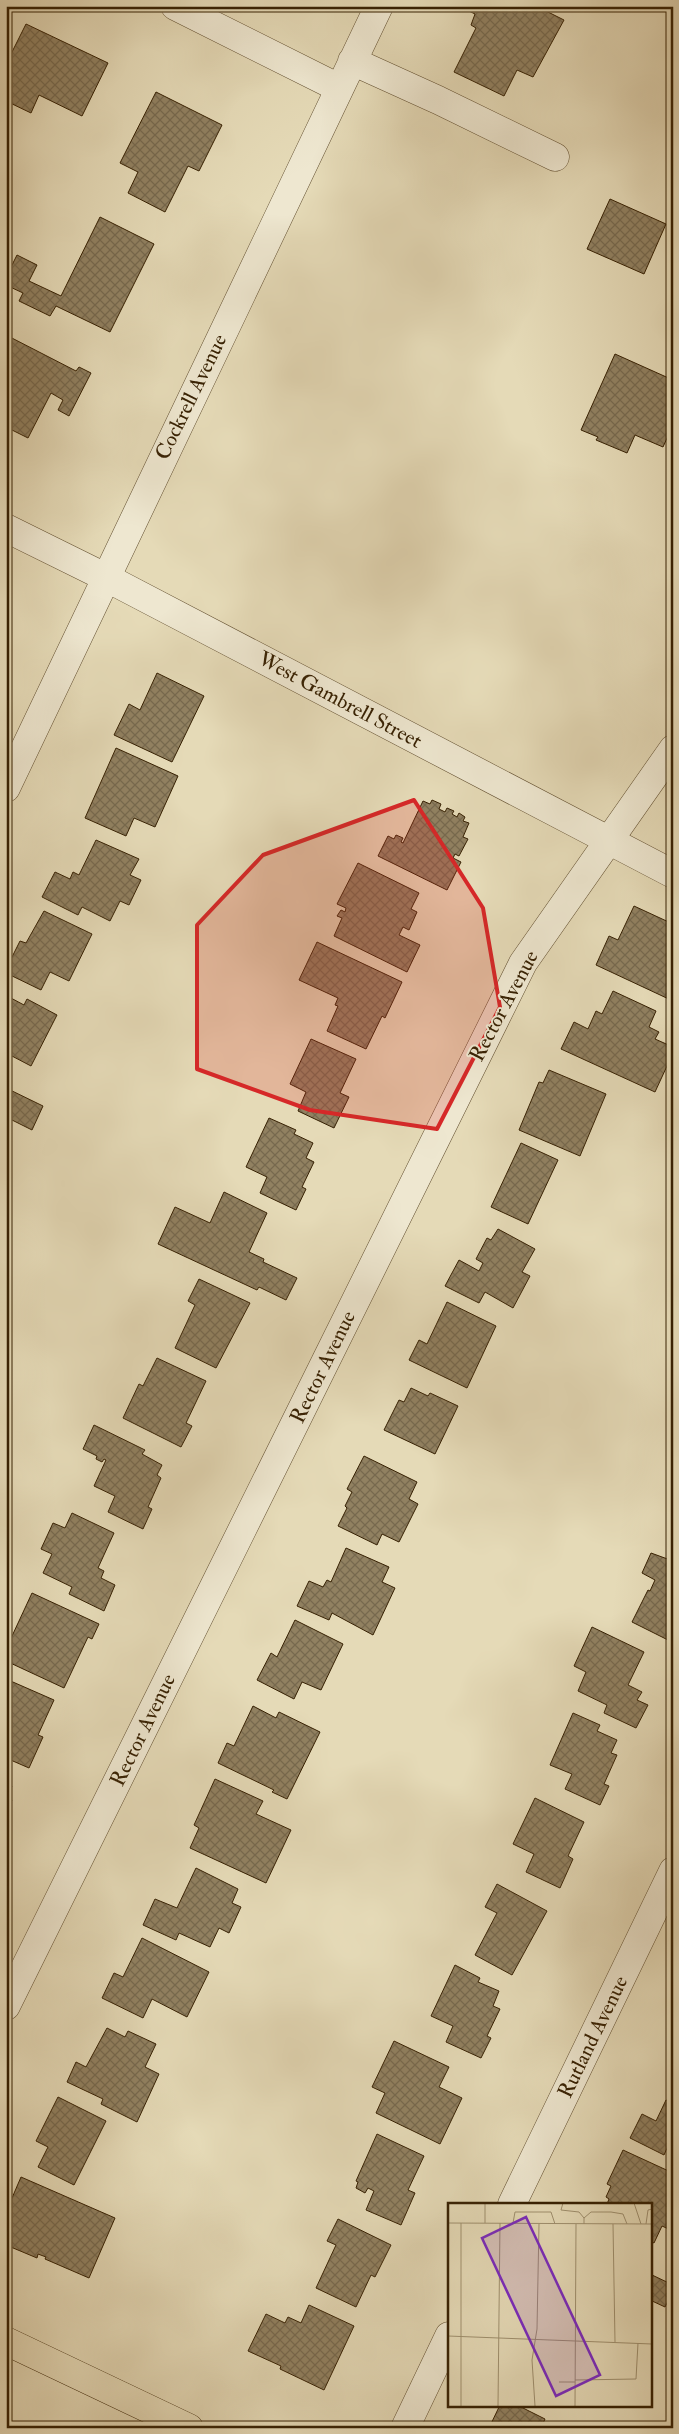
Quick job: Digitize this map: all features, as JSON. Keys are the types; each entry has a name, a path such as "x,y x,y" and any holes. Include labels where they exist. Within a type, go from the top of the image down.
{"main road":[{"path":"6,2342 189,2428"}],"street":[{"path":"175,6 339,88"},
{"name":"Cockrell Avenue","path":"6,788 378,6"},
{"path":"352,61 438,100 555,157"},
{"name":"West Gambrell Street","path":"6,528 105,577 673,874"},
{"name":"Rector Avenue","path":"6,2006 523,964 673,749"},
{"name":"Rutland Avenue","path":"512,2203 673,1870"},
{"path":"405,2428 448,2338"}],"highlighted area":[{"path":"414,800 483,908 500,1007 437,1129 310,1110 197,1069 197,925 263,855"}],"building":[{"path":"469,6 536,6 564,20 533,77 517,70 504,96 454,72 476,28 471,25 475,14 467,10"},
{"path":"26,24 108,63 82,116 39,95 31,113 6,101 6,64"},
{"path":"156,92 222,125 199,171 188,166 165,212 128,193 138,172 120,163"},
{"path":"610,199 666,224 644,274 587,249"},
{"path":"100,217 154,244 110,332 56,306 50,316 19,301 23,293 6,285 6,277 17,255 37,265 29,281 61,296"},
{"path":"6,335 76,371 79,367 91,373 69,416 58,410 63,400 51,393 28,438 6,427"},
{"path":"615,354 673,380 673,425 663,447 635,435 627,453 596,440 598,437 581,430"},
{"path":"157,673 204,696 172,762 114,735 129,704 140,710"},
{"path":"116,748 178,776 155,827 134,818 126,836 85,818"},
{"path":"432,800 441,804 439,809 445,812 447,808 454,811 452,814 457,817 459,813 465,817 463,821 469,823 463,837 468,839 459,856 455,854 453,858 461,862 447,890 378,856 388,836 394,839 396,835 403,838 401,842 403,843 423,801 430,804"},
{"path":"96,840 139,859 130,875 141,880 129,905 120,901 110,921 82,907 78,915 42,897 55,872 70,879 73,872 79,875"},
{"path":"358,863 419,893 411,909 417,912 409,930 403,927 399,935 420,945 407,972 334,936 342,918 337,916 341,910 345,912 346,908 337,904"},
{"path":"634,906 673,924 673,1001 596,965 609,936 618,940"},
{"path":"44,911 92,934 69,981 50,972 41,990 6,973 6,969 20,941 26,943"},
{"path":"317,942 402,982 385,1018 382,1016 366,1049 327,1031 338,1006 335,1005 338,998 299,980"},
{"path":"613,991 656,1011 649,1027 659,1032 655,1039 673,1047 673,1053 655,1092 561,1049 574,1022 588,1029 596,1011 602,1014"},
{"path":"9,997 24,1005 27,999 57,1015 31,1066 10,1055 6,1063 6,1003"},
{"path":"311,1039 356,1059 340,1093 349,1097 334,1128 298,1111 306,1092 290,1084"},
{"path":"549,1070 606,1094 580,1156 519,1130 539,1082 543,1083"},
{"path":"6,1088 43,1106 32,1130 12,1120 6,1132"},
{"path":"269,1118 296,1130 294,1134 313,1143 306,1158 314,1162 302,1187 306,1189 296,1210 260,1193 267,1177 246,1167"},
{"path":"521,1143 558,1160 528,1224 491,1207"},
{"path":"224,1192 267,1213 249,1252 264,1259 263,1262 297,1278 286,1300 259,1287 257,1290 158,1244 175,1207 210,1223"},
{"path":"498,1229 535,1249 522,1272 530,1276 513,1308 485,1292 479,1303 445,1286 459,1260 479,1271 483,1263 476,1259 487,1238 491,1240"},
{"path":"199,1279 250,1303 216,1368 175,1348 195,1305 188,1301"},
{"path":"447,1302 496,1326 467,1388 409,1360 419,1340 427,1344"},
{"path":"157,1358 206,1381 186,1423 192,1426 181,1447 123,1418 139,1384 143,1386"},
{"path":"411,1388 428,1396 430,1393 458,1406 435,1454 384,1430 399,1400 404,1402"},
{"path":"94,1425 145,1450 142,1454 162,1465 157,1475 161,1478 148,1507 152,1509 143,1529 108,1512 115,1496 94,1486 106,1460 104,1459 102,1462 96,1459 97,1456 83,1449"},
{"path":"364,1456 417,1482 409,1499 418,1504 399,1542 382,1534 377,1545 338,1526 352,1492 347,1489"},
{"path":"72,1513 114,1533 98,1568 104,1571 101,1578 115,1585 104,1611 69,1594 72,1587 43,1573 52,1554 41,1549 53,1523 65,1528"},
{"path":"346,1548 389,1567 382,1582 395,1588 373,1635 332,1613 329,1620 297,1606 309,1581 323,1587 327,1580 331,1582"},
{"path":"651,1553 673,1561 672,1642 632,1622 655,1580 642,1573"},
{"path":"32,1593 99,1624 92,1639 88,1637 64,1688 6,1661 6,1649"},
{"path":"295,1620 343,1644 321,1690 302,1682 294,1699 257,1680 271,1653 277,1657"},
{"path":"592,1627 644,1652 628,1685 642,1692 637,1700 648,1705 636,1728 604,1713 607,1705 578,1691 586,1672 574,1666"},
{"path":"6,1679 54,1700 38,1735 43,1737 29,1768 6,1758"},
{"path":"253,1706 276,1718 279,1712 320,1732 287,1799 272,1792 274,1790 218,1763 227,1743 234,1746"},
{"path":"573,1713 600,1725 597,1731 617,1740 611,1753 617,1755 604,1784 609,1786 600,1805 565,1789 572,1774 550,1765"},
{"path":"215,1779 263,1801 256,1814 291,1830 266,1883 190,1848 199,1828 194,1825"},
{"path":"6,1783 12,1786 7,1797 12,1800 6,1811"},
{"path":"535,1798 584,1822 568,1856 573,1859 560,1888 526,1872 534,1854 513,1844"},
{"path":"196,1868 238,1889 232,1903 241,1907 229,1933 219,1928 210,1947 179,1933 176,1940 143,1925 155,1899 177,1908"},
{"path":"497,1884 547,1911 512,1975 475,1955 497,1913 485,1907"},
{"path":"142,1938 209,1972 187,2017 152,1999 143,2018 102,1998 114,1973 123,1977"},
{"path":"455,1965 480,1978 478,1982 499,1991 493,2006 500,2009 487,2036 491,2038 481,2058 446,2042 453,2026 431,2016"},
{"path":"107,2028 125,2037 128,2031 156,2044 145,2067 159,2074 137,2122 101,2104 103,2099 67,2082 76,2062 86,2067"},
{"path":"394,2041 449,2067 439,2087 462,2098 440,2144 376,2113 385,2093 372,2087"},
{"path":"58,2097 106,2121 74,2185 38,2167 48,2147 36,2141"},
{"path":"666,2100 673,2103 673,2148 668,2146 664,2155 630,2138 642,2114 656,2121"},
{"path":"377,2134 424,2156 408,2190 415,2193 401,2225 366,2210 374,2191 368,2188 365,2193 356,2188 358,2182 356,2181"},
{"path":"623,2150 673,2173 673,2231 662,2226 654,2243 652,2242 652,2203 607,2203 609,2199 606,2197 611,2186 607,2184"},
{"path":"21,2177 115,2218 89,2278 45,2259 46,2257 38,2254 37,2258 6,2245 6,2212"},
{"path":"338,2219 391,2245 375,2277 371,2275 356,2307 316,2288 336,2245 327,2241"},
{"path":"652,2275 673,2285 673,2292 665,2307 652,2301"},
{"path":"309,2305 354,2326 324,2390 280,2369 281,2366 248,2351 266,2314 285,2323 288,2317 301,2323"},
{"path":"500,2406 519,2406 545,2419 541,2428 489,2428"}]}
